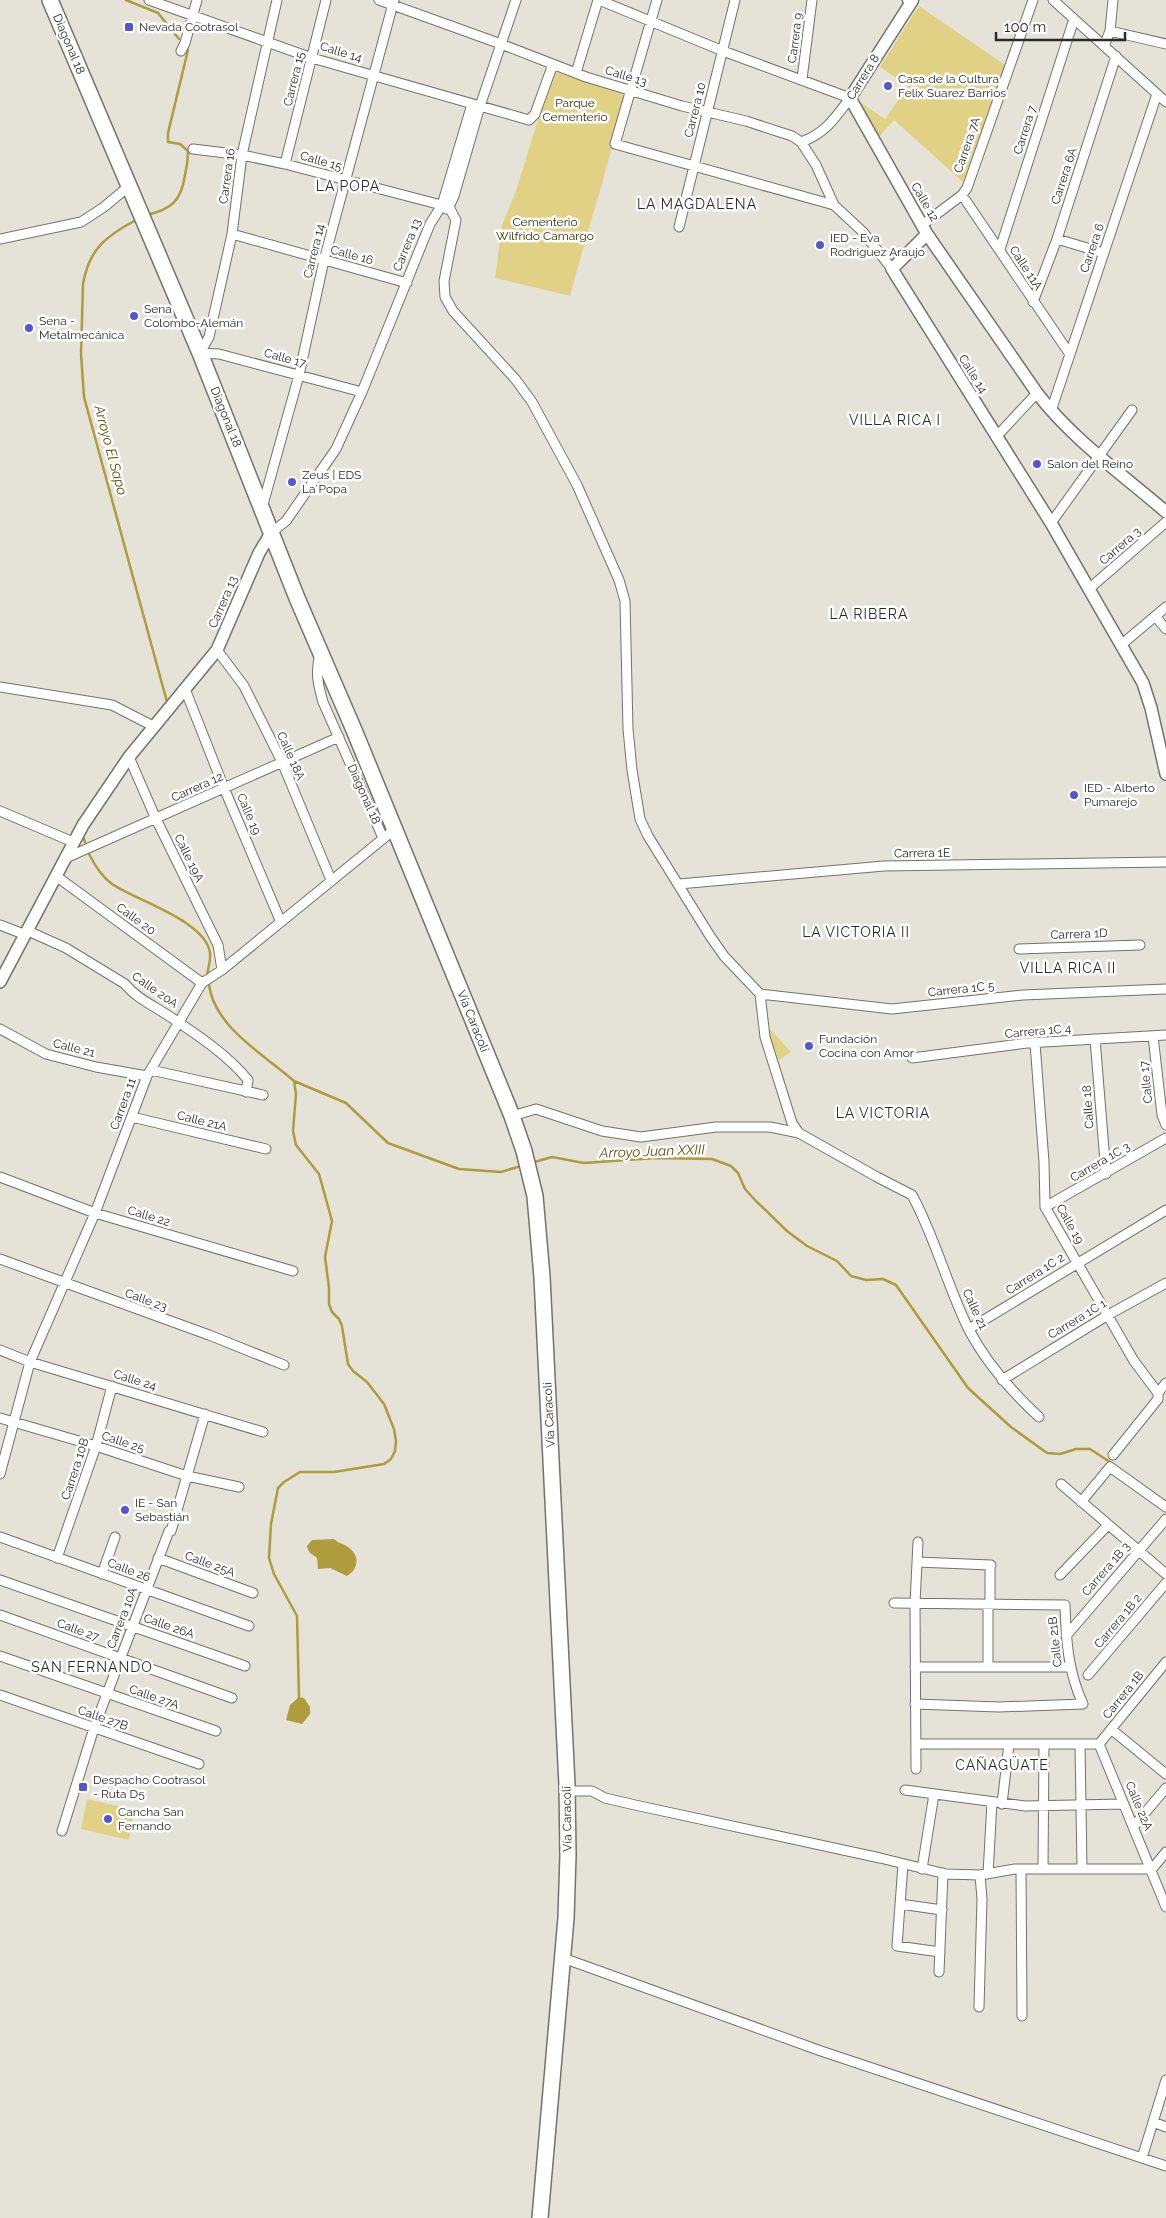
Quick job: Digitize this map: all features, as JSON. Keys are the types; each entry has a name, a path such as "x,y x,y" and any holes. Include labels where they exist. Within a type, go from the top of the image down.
{"main road":[{"name":"Diagonal 18","path":"50,0 200,354 320,652"},
{"name":"Vía Caracolí","path":"320,652 389,833 512,1116 528,1164 535,1196 542,1277 567,1791 568,1855 563,1958 540,2218"}],"street":[{"name":"Calle 14","path":"149,0 267,44 529,120 536,114 553,64"},
{"path":"183,47 197,0"},
{"name":"Carrera 16","path":"200,354 209,337 232,234 242,155 277,0"},
{"name":"Carrera 15","path":"285,164 326,0"},
{"name":"Calle 13","path":"378,0 394,3 576,73 631,91 746,121 792,136 801,142"},
{"name":"Carrera 13","path":"0,982 73,842 97,802 153,726 217,650 259,553 271,533 286,521 336,449 362,392 430,224 445,206 476,105 501,44 516,0"},
{"path":"576,73 599,0 723,51 850,98"},
{"path":"631,91 656,0"},
{"name":"Carrera 10","path":"679,227 735,0"},
{"name":"Carrera 9","path":"802,79 812,0"},
{"name":"Carrera 8","path":"801,142 821,133 831,123 850,98 911,0"},
{"name":"Carrera 7A","path":"892,269 925,229 962,195 970,179 1033,0"},
{"path":"1053,0 1166,102"},
{"path":"1104,46 1110,31 1113,0"},
{"name":"Carrera 14","path":"262,508 299,375 324,260 394,3"},
{"name":"Carrera 7","path":"1000,249 1074,19"},
{"path":"1110,31 1166,44"},
{"name":"Carrera 6A","path":"1033,302 1057,239 1116,56"},
{"name":"Calle 14","path":"631,91 615,144 834,205 863,232 892,269 996,438 1051,522 1143,683 1151,708 1166,774"},
{"name":"Carrera 6","path":"1051,411 1157,94"},
{"name":"Calle 12","path":"850,98 925,229 1037,393 1051,411 1166,512"},
{"path":"801,142 816,166 834,205"},
{"name":"Calle 15","path":"193,149 242,155 285,164 346,182 445,206"},
{"path":"0,239 81,222 104,208 129,186"},
{"name":"Calle 11A","path":"962,195 1069,353"},
{"path":"445,206 456,220 444,281 445,297 453,311 516,380 532,402 577,485 619,580 625,601 628,729 640,819 648,836 679,884 694,912 724,956 760,994 765,1037 792,1123 799,1133"},
{"name":"Calle 16","path":"232,234 407,283"},
{"path":"1057,239 1104,253"},
{"name":"Calle 17","path":"200,354 219,354 362,392"},
{"path":"996,438 1037,393"},
{"path":"1051,522 1132,410"},
{"name":"Carrera 3","path":"1090,588 1166,522"},
{"path":"1121,645 1166,607"},
{"path":"1156,617 1166,629"},
{"name":"Calle 18A","path":"217,650 244,686 282,762 330,880"},
{"name":"Diagonal 18","path":"320,652 317,667 318,683 323,702 389,833"},
{"path":"0,688 112,705 153,726"},
{"name":"Calle 19","path":"185,689 224,788 280,920"},
{"name":"Carrera 12","path":"66,858 339,737"},
{"name":"Calle 19A","path":"129,757 156,819 218,945 222,970"},
{"path":"0,811 73,842"},
{"name":"Carrera 11","path":"0,1474 15,1424 30,1362 95,1213 149,1073 177,1022 205,981 222,970 280,920 389,833"},
{"name":"Carrera 1E","path":"679,884 743,880 884,866 1166,862"},
{"name":"Calle 20","path":"56,876 205,981"},
{"name":"Calle 20A","path":"0,926 27,933 66,948 125,984 131,992 177,1022 237,1067 248,1080 246,1092"},
{"name":"Carrera 1D","path":"1019,949 1140,945"},
{"name":"Carrera 1C 5","path":"760,994 892,1009 1023,995 1166,989"},
{"name":"Calle 21","path":"0,1029 46,1054 96,1066 149,1073 263,1095"},
{"name":"Carrera 1C 4","path":"912,1058 1035,1043 1166,1035"},
{"name":"Calle 17","path":"1153,1036 1162,1115 1166,1125"},
{"name":"Calle 18","path":"1095,1039 1106,1174"},
{"name":"Calle 19","path":"1035,1043 1044,1162 1045,1207 1134,1361 1158,1393"},
{"path":"512,1116 536,1109 602,1131 641,1137 716,1126 770,1127 799,1133"},
{"name":"Calle 21A","path":"132,1117 266,1149"},
{"name":"Calle 21","path":"799,1133 912,1195 969,1328 1009,1390 1039,1417"},
{"name":"Carrera 1C 3","path":"1045,1207 1106,1174 1166,1138"},
{"name":"Calle 22","path":"0,1176 95,1213 293,1271"},
{"name":"Carrera 1C 2","path":"969,1328 1166,1210"},
{"name":"Calle 23","path":"0,1259 64,1284 209,1335 284,1365"},
{"name":"Carrera 1C 1","path":"1002,1380 1108,1315 1166,1283"},
{"name":"Calle 24","path":"0,1350 30,1362 263,1432"},
{"path":"1113,1455 1158,1399 1158,1393 1166,1383"},
{"name":"Carrera 10B","path":"57,1558 96,1446 112,1386"},
{"name":"Carrera 10A","path":"62,1831 94,1728 158,1558 171,1530 205,1414"},
{"name":"Calle 25","path":"0,1418 15,1424 96,1446 187,1476 238,1488"},
{"path":"1081,1502 1110,1467 1166,1507"},
{"path":"1061,1484 1166,1574"},
{"name":"Carrera 1B 3","path":"1066,1636 1166,1519"},
{"path":"1060,1575 1108,1524"},
{"name":"Calle 26","path":"0,1537 249,1626"},
{"path":"102,1574 116,1537"},
{"path":"916,1769 915,1603 918,1542"},
{"name":"Calle 25A","path":"158,1558 253,1593"},
{"path":"917,1562 991,1565 988,1667"},
{"name":"Calle 26A","path":"0,1580 245,1666"},
{"name":"Carrera 1B 2","path":"1088,1675 1166,1583"},
{"path":"894,1603 989,1605"},
{"name":"Calle 21B","path":"915,1704 999,1707 1083,1704 1070,1667 1064,1605 989,1605"},
{"name":"Calle 27","path":"0,1615 232,1698"},
{"name":"Calle 27A","path":"0,1656 216,1731"},
{"name":"Carrera 1B","path":"1099,1744 1166,1662"},
{"path":"916,1667 1070,1667"},
{"name":"Calle 27B","path":"0,1695 199,1764"},
{"path":"1111,1729 1166,1774"},
{"path":"916,1744 1099,1744"},
{"path":"1002,1804 1009,1744"},
{"path":"1043,1869 1044,1744"},
{"path":"1080,1744 1082,1869"},
{"name":"Calle 22A","path":"1099,1744 1166,1907"},
{"path":"1134,1826 1166,1788"},
{"path":"905,1790 1002,1804 1043,1807 1124,1804"},
{"path":"567,1791 592,1791 605,1798 943,1873 984,1875 1021,1869 1152,1869 1166,1852"},
{"path":"922,1869 934,1794"},
{"path":"979,2007 982,1899 992,1802"},
{"path":"903,1864 898,1946 940,1952"},
{"path":"1021,1869 1022,2016"},
{"path":"939,1972 943,1873"},
{"path":"900,1904 942,1910"},
{"path":"563,1958 821,2051 1166,2166"},
{"path":"1142,2158 1165,2084"},
{"path":"1153,2122 1166,2127"}],"green space":[{"path":"919,6 1005,65 963,182 894,120 878,138 858,101 885,119 908,86 880,67"},
{"name":"Cementerio Wilfrido Camargo","path":"556,72 626,95 570,296 495,278 502,225 516,191 535,129"},
{"path":"770,1029 791,1052 779,1060 766,1032"},
{"name":"Cancha San Fernando","path":"87,1799 135,1810 129,1840 81,1829"}],"shaded area":[{"path":"334,1539 352,1550 355,1554 356,1566 347,1576 330,1568 318,1569 317,1558 310,1552 307,1546 312,1540"},
{"path":"299,1697 304,1698 310,1707 310,1714 302,1724 286,1720 290,1705"}],"waterway":[{"name":"Arroyo El Sapo","path":"126,0 158,13 179,39"},
{"name":"Arroyo El Sapo","path":"147,215 169,207 174,203 181,192 183,184 188,151 180,144 168,142 168,133 188,50 187,47"},
{"name":"Arroyo El Sapo","path":"136,220 116,232 100,245 90,261 83,284 81,354 84,397 167,702"},
{"name":"Arroyo El Sapo","path":"82,834 85,842"},
{"name":"Arroyo El Sapo","path":"89,854 105,878 112,884 169,913 197,931 206,942 210,953 207,976"},
{"name":"Arroyo El Sapo","path":"209,985 213,1000 231,1027 256,1051 294,1081 296,1094 293,1131 296,1145 319,1174 332,1221 325,1257 329,1304 342,1326 348,1364 353,1371 367,1382 384,1404 394,1429 396,1441 395,1451 391,1459 384,1464 334,1472 300,1472 278,1488 271,1524 269,1558 274,1574 297,1616 299,1697"},
{"name":"Arroyo Juan XXIII","path":"294,1081 346,1103 388,1143 459,1169 501,1172 521,1166"},
{"name":"Arroyo Juan XXIII","path":"531,1163 552,1157 584,1163 656,1158 712,1159 731,1166 738,1173 745,1189 756,1201 787,1231 807,1246 837,1261 851,1276 866,1280 883,1279 896,1285 968,1388 1011,1427 1047,1453 1060,1454 1076,1449 1090,1449 1113,1464"}],"place":[{"name":"Nevada Cootrasol","path":"129,27"},
{"name":"Casa de la Cultura Felix Suarez Barrios","path":"888,86"},
{"name":"IED - Eva Rodriguez Araujo","path":"820,245"},
{"name":"Sena Colombo-Alemán","path":"134,316"},
{"name":"Sena - Metalmecánica","path":"29,328"},
{"name":"Salon del Reino","path":"1037,464"},
{"name":"Zeus | EDS La Popa","path":"292,482"},
{"name":"IED - Alberto Pumarejo","path":"1074,795"},
{"name":"Fundación Cocina con Amor","path":"809,1046"},
{"name":"IE - San Sebastián","path":"125,1510"},
{"name":"Despacho Cootrasol - Ruta D5","path":"83,1787"},
{"name":"Cancha San Fernando","path":"108,1819"}],"district":[{"name":"LA POPA","path":"348,186"},
{"name":"LA MAGDALENA","path":"697,204"},
{"name":"VILLA RICA I","path":"895,420"},
{"name":"LA RIBERA","path":"869,614"},
{"name":"LA VICTORIA II","path":"856,932"},
{"name":"VILLA RICA II","path":"1068,968"},
{"name":"LA VICTORIA","path":"883,1113"},
{"name":"SAN FERNANDO","path":"92,1667"},
{"name":"CAÑAGÜATE","path":"1002,1765"}],"park label":[{"name":"Parque Cementerio","path":"575,110"}]}
